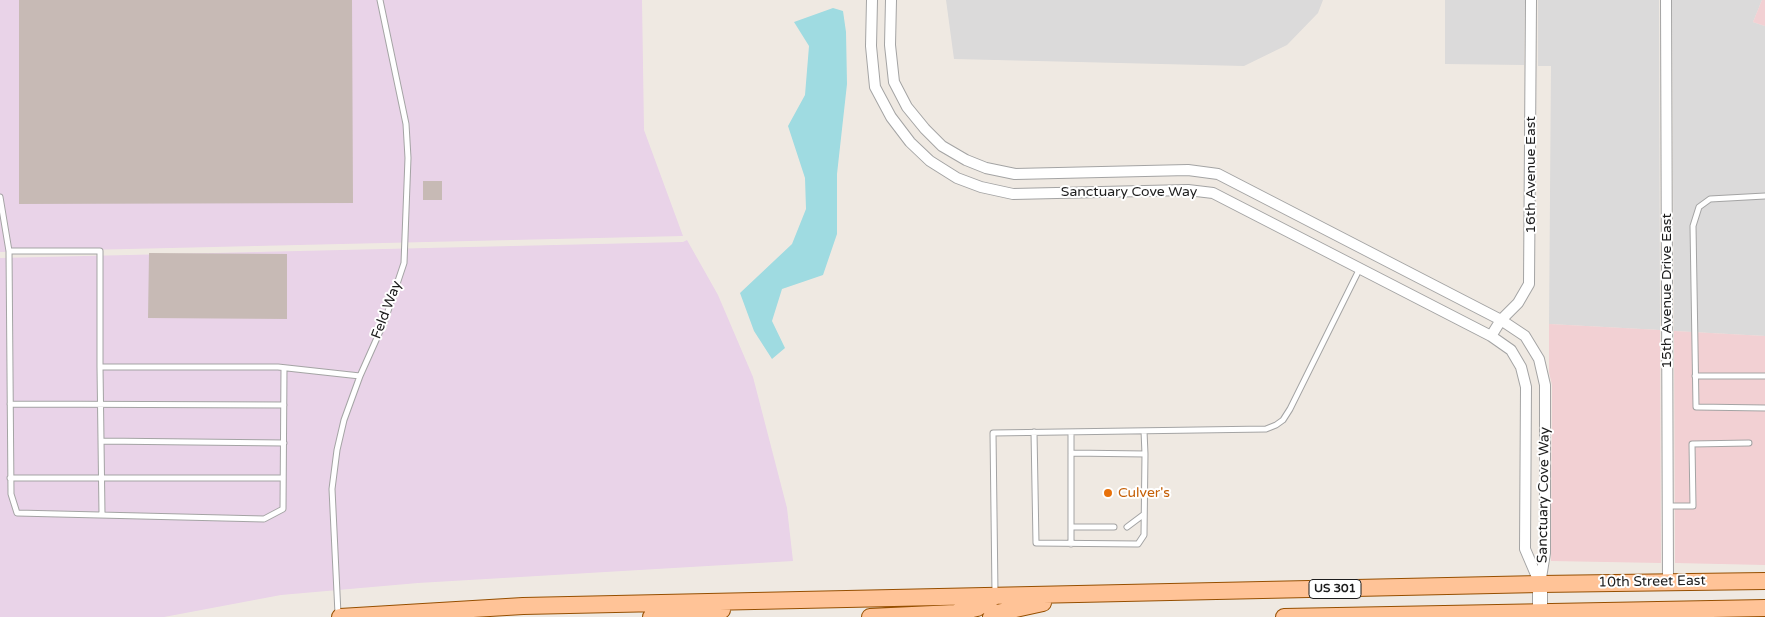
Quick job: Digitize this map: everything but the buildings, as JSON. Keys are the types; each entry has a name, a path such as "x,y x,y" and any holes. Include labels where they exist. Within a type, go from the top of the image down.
{"main road":[{"name":"10th Street East","path":"1540,584 1765,581"},
{"name":"US 301","path":"339,617 523,606 1540,584"},
{"path":"991,617 1020,608 1090,594"},
{"path":"870,617 955,613 977,608 995,596"},
{"path":"651,617 692,616 769,601"},
{"name":"10th Street East","path":"1540,614 1765,608"},
{"name":"US 301","path":"1284,617 1540,614"}],"street":[{"name":"Sanctuary Cove Way","path":"872,0 871,46 875,87 891,117 910,142 930,161 957,178 981,187 1013,194 1188,190 1212,193 1491,336 1511,350 1521,367 1526,387 1525,549 1540,584"},
{"name":"Sanctuary Cove Way","path":"891,0 890,45 894,82 907,107 925,129 942,146 966,160 986,168 1014,174 1188,170 1218,174 1501,320 1525,336 1539,359 1545,384 1545,553 1540,584"},
{"name":"16th Avenue East","path":"1491,336 1501,320 1518,304 1529,284 1531,0"},
{"name":"15th Avenue Drive East","path":"1666,0 1668,582"},
{"path":"1540,584 1540,614"}],"lane":[{"name":"Feld Way","path":"339,617 332,488 337,450 344,420 360,376 385,320 404,263 408,158 406,124 380,0"},
{"path":"1765,196 1710,199 1699,207 1693,226 1696,408 1765,408"},
{"path":"0,197 9,251 10,478 11,494 17,513 264,519 283,509 284,368"},
{"path":"9,251 100,251 102,514"},
{"path":"995,596 993,433 1266,429 1283,420 1360,268"},
{"path":"100,367 284,368 360,376"},
{"path":"1695,376 1765,376"},
{"path":"10,404 284,405"},
{"path":"1034,432 1036,543 1138,544 1144,534 1144,431"},
{"path":"1071,432 1071,544"},
{"path":"101,442 284,442"},
{"path":"1668,506 1693,506 1692,444 1749,443"},
{"path":"1071,453 1145,454"},
{"path":"10,478 283,478"},
{"path":"1127,527 1143,515"},
{"path":"1071,528 1114,527"}],"shaded area":[{"path":"0,0 642,0 644,130 683,236 0,252"},
{"path":"946,0 1323,0 1318,13 1287,45 1244,66 954,59"},
{"path":"1445,0 1525,0 1524,65 1445,64"},
{"path":"1538,0 1659,0 1660,330 1549,324 1551,66 1538,66"},
{"path":"1672,0 1762,0 1753,22 1765,26 1765,336 1674,331"},
{"path":"1762,0 1765,0 1765,26 1753,22"},
{"path":"687,240 718,295 753,377 787,508 793,561 418,583 281,595 164,617 0,617 0,258 683,242"},
{"path":"1549,324 1660,330 1661,563 1551,561 1552,385 1549,372"},
{"path":"1674,331 1765,336 1765,565 1675,563"}],"water":[{"path":"833,8 843,11 846,32 847,84 837,174 837,234 823,275 782,289 772,321 785,348 772,359 754,331 740,293 792,244 806,209 805,178 788,126 805,95 809,46 794,22"}],"place":[{"name":"Culver's","path":"1108,493"}]}
